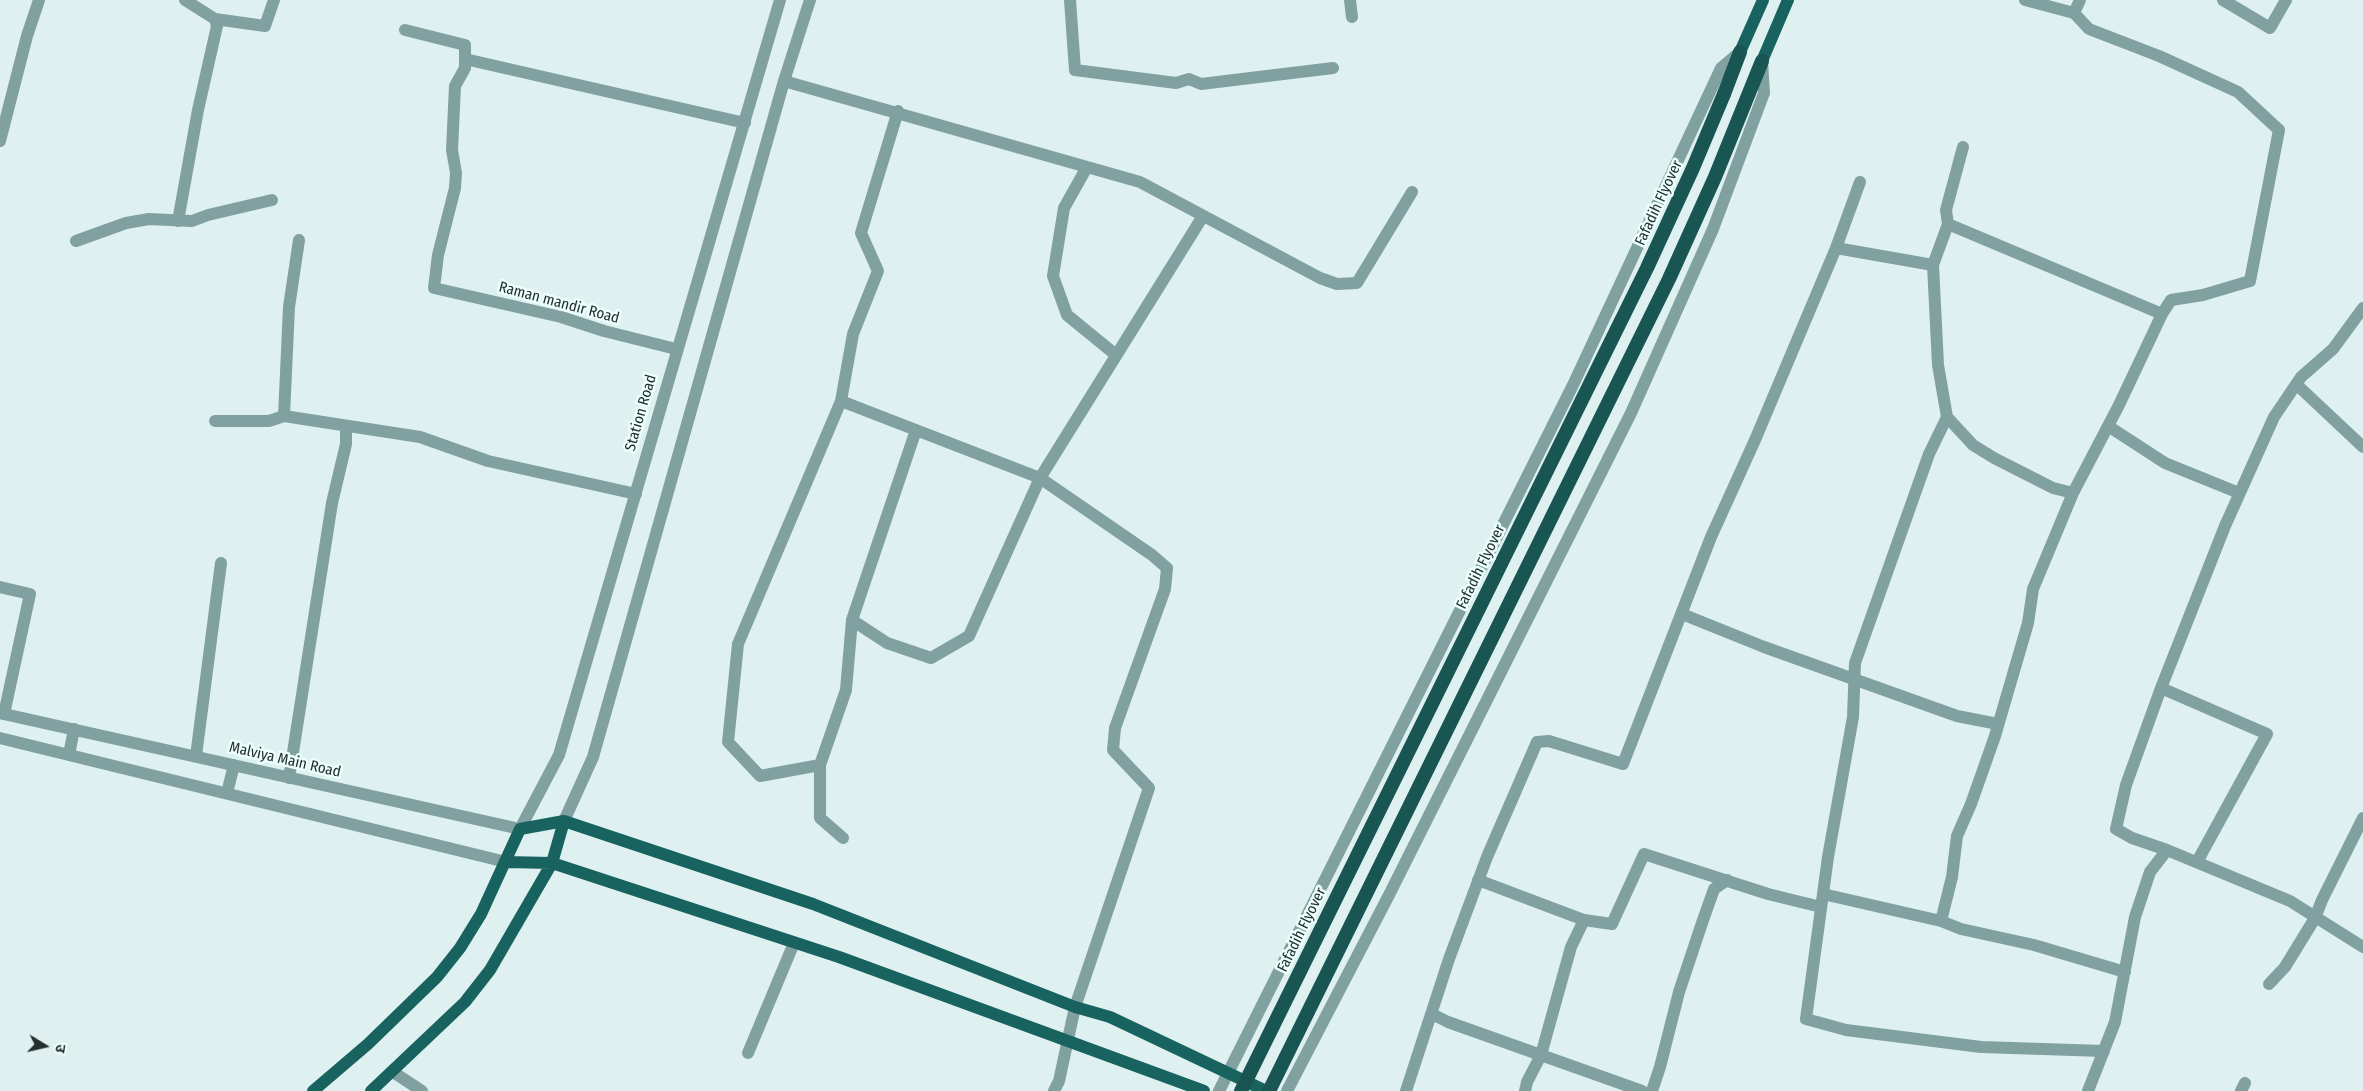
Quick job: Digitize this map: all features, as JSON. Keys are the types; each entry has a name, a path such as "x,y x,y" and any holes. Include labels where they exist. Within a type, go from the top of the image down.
{"highway":[{"name":"Fafadih Flyover","path":"1241,1091 1647,268 1693,168 1740,52"},
{"path":"1267,1091 1669,279 1762,61"}],"main road":[{"path":"1740,52 1763,0"},
{"path":"1762,61 1788,0"},
{"path":"371,1091 465,1002 490,970 552,863 564,821 813,904 1075,1007 1110,1017 1267,1091"},
{"name":"Malviya Main Road","path":"520,829 564,821"},
{"path":"313,1091 368,1044 437,977 460,948 480,914 520,829"},
{"path":"506,862 552,863 839,957 1204,1091"}],"street":[{"path":"0,141 27,36 39,0"},
{"path":"185,0 215,19 265,26 274,0"},
{"name":"Station Road","path":"520,829 558,755 780,0"},
{"path":"564,821 593,757 784,81 810,0"},
{"path":"1070,0 1075,70 1176,83 1189,79 1201,84 1333,68"},
{"path":"1350,0 1352,17"},
{"path":"1941,921 1952,877 1957,836 1971,804 1998,724 2028,624 2033,589 2073,493 2108,426 2162,314 2171,300 2203,296 2250,281 2279,130 2238,92 2159,56 2089,29 2074,13 2024,0"},
{"path":"2074,13 2080,0"},
{"path":"2223,0 2270,28 2286,0"},
{"path":"178,222 198,110 217,26 215,19"},
{"path":"405,30 465,45 465,59 744,122"},
{"path":"1220,1091 1574,385 1721,68 1740,52"},
{"name":"Raman mandir Road","path":"465,59 466,68 456,86 452,150 456,173 455,188 438,255 434,288 562,317 604,331 676,349"},
{"path":"1287,1091 1389,895 1634,404 1713,229 1764,93 1762,61"},
{"path":"784,81 898,111 1140,182 1320,278 1337,284 1357,283 1412,192"},
{"path":"820,765 760,776 728,742 738,644 840,401 853,334 878,271 861,233 898,111"},
{"path":"1963,147 1946,210 1948,224 1933,264 1938,365 1947,417 1973,445 1994,458 2053,488 2073,493"},
{"path":"1087,167 1064,208 1053,276 1067,316 1116,355"},
{"path":"1406,1091 1449,959 1478,880 1520,777 1537,742 1549,741 1623,764 1711,537 1755,440 1836,248 1860,182"},
{"path":"76,241 126,223 149,219 178,222 192,221 208,215 272,200"},
{"path":"852,620 887,642 931,658 969,636 1040,478 1203,216"},
{"path":"1948,224 2162,314"},
{"path":"284,416 289,307 299,240"},
{"path":"1836,248 1933,264"},
{"path":"2363,308 2333,349 2301,377 2274,417 2239,493 2160,688 2126,785 2116,829 2132,838 2167,850 2290,901 2363,946"},
{"path":"2296,384 2363,447"},
{"path":"840,401 1040,478 1152,555 1167,568 1165,590 1115,728 1113,750 1149,788 1075,1007 1059,1081 1054,1091"},
{"path":"215,421 269,421 284,416 420,437 488,461 636,494"},
{"path":"1947,417 1929,454 1855,663 1853,717 1822,901 1806,1019 1846,1030 1981,1048 2038,1047 2104,1051"},
{"path":"2108,426 2165,463 2239,493"},
{"path":"288,778 332,503 346,444 346,427"},
{"path":"843,838 820,818 820,765 846,690 852,620 916,430"},
{"path":"196,756 222,563"},
{"path":"0,587 30,594 2,714"},
{"path":"1682,614 1764,647 1957,716 1998,724"},
{"path":"2160,688 2267,734 2197,862"},
{"name":"Malviya Main Road","path":"2,714 520,829"},
{"path":"69,755 74,730"},
{"path":"0,738 506,862"},
{"path":"227,793 234,765"},
{"path":"2269,984 2285,967 2316,918 2326,891 2363,818"},
{"path":"2088,1091 2115,1022 2135,917 2150,872 2167,850"},
{"path":"1478,880 1584,920 1612,924 1644,854 1768,894 1941,921 1961,929 2034,945 2125,972"},
{"path":"1652,1091 1679,992 1705,914 1714,889 1727,880"},
{"path":"1525,1091 1527,1082 1541,1055 1572,947 1584,920"},
{"path":"748,1053 794,943"},
{"path":"1432,1014 1448,1022 1642,1091"},
{"path":"393,1072 422,1091"}]}
